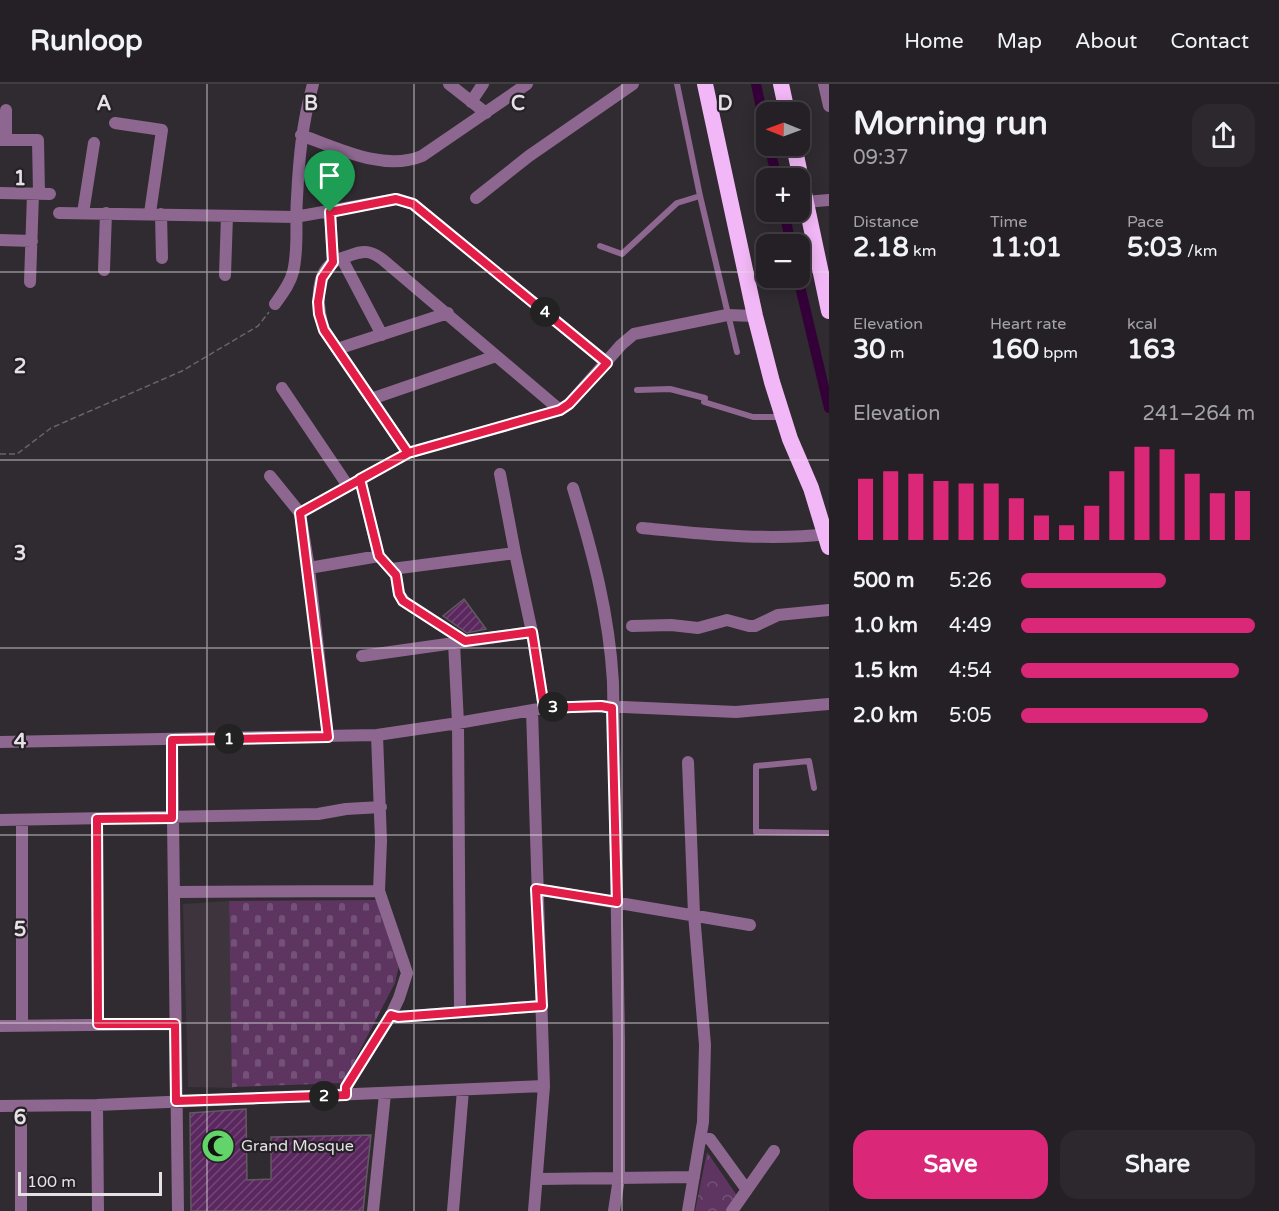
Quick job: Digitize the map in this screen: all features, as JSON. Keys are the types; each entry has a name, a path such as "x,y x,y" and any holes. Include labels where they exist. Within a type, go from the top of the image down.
{"highway":[{"path":"705,84 755,316 782,417 812,488 828,538"},
{"path":"781,84 785,102"},
{"path":"809,222 829,311"}],"street":[{"path":"275,304 286,289 293,273 301,135 313,84"},
{"path":"449,84 486,113"},
{"path":"471,102 483,84"},
{"path":"301,135 370,160 412,161 527,84"},
{"path":"476,198 529,156 633,84"},
{"path":"824,84 829,106"},
{"path":"6,110 3,140 39,140 41,194 32,242 30,282"},
{"path":"115,123 162,130 156,214 162,258"},
{"path":"83,213 94,143"},
{"path":"0,193 41,194"},
{"path":"59,213 295,217 396,199 413,204 607,363"},
{"path":"810,202 829,200"},
{"path":"330,212 337,261 382,335"},
{"path":"104,270 106,213"},
{"path":"225,275 227,216"},
{"path":"0,240 32,242"},
{"path":"408,453 324,330 319,314 318,302 322,278 337,261 356,253 373,252 448,313 560,410"},
{"path":"338,350 448,313"},
{"path":"300,513 408,453 560,410 569,404 621,345 634,334 727,315 755,316"},
{"path":"371,399 496,356"},
{"path":"282,388 348,486"},
{"path":"500,474 532,632 544,708"},
{"path":"270,476 300,513 309,568 328,737"},
{"path":"360,479 379,556 396,575 399,594 403,601 460,642"},
{"path":"573,488 604,602 610,639 617,902 619,1178 614,1211"},
{"path":"642,528 724,536 828,538"},
{"path":"392,568 515,553"},
{"path":"309,568 379,556"},
{"path":"632,626 698,627 727,620 756,626 778,615 829,610"},
{"path":"362,656 532,632"},
{"path":"460,642 458,723 460,1012"},
{"path":"0,742 377,735 544,708 601,706 736,712 829,704"},
{"path":"532,711 544,1086 534,1211"},
{"path":"346,1095 346,1087 391,1015 407,973 379,891 381,807 377,735"},
{"path":"172,740 178,1211"},
{"path":"688,762 694,914 705,1045 701,1137 688,1211"},
{"path":"0,820 318,814 354,808 381,807"},
{"path":"97,819 98,1024"},
{"path":"21,820 22,1025"},
{"path":"536,889 750,925"},
{"path":"174,892 379,891"},
{"path":"391,1015 398,1017 542,1006"},
{"path":"0,1026 175,1024"},
{"path":"0,1106 97,1105 544,1086"},
{"path":"453,1211 463,1090"},
{"path":"373,1211 385,1094"},
{"path":"97,1105 98,1211"},
{"path":"21,1106 21,1211"},
{"path":"701,1137 710,1139 747,1190"},
{"path":"732,1211 774,1151"},
{"path":"538,1179 694,1177"}],"lane":[{"path":"677,84 700,196 737,352"},
{"path":"600,246 622,254 677,203 700,196"},
{"path":"637,390 670,389 705,398 704,402 753,417 782,417"},
{"path":"814,788 809,761 756,766 756,832 829,833"}],"path":[{"path":"0,454 17,454 51,428 182,371 258,326 275,304"}],"shaded area":[{"path":"229,901 234,1088 188,1087 183,904"}],"green space":[{"path":"378,900 399,965 395,983 343,1083 232,1087 229,901"},
{"path":"707,1152 738,1197 728,1211 695,1211"}],"building":[{"path":"464,599 486,629 467,633 443,616"},
{"path":"246,1109 247,1180 271,1179 271,1137 371,1135 363,1211 191,1211 190,1113"}],"waterway":[{"path":"756,84 760,102"},
{"path":"772,156 774,168"},
{"path":"786,222 789,234"},
{"path":"800,288 829,408"}],"place":[{"name":"Grand Mosque","path":"218,1146"}],"route":[{"path":"330,212 333,262 322,278 318,302 324,330 408,453 360,479 300,513 309,568 328,737 172,740 172,818 97,819 98,1024 175,1024 176,1101 346,1095 346,1087 391,1015 398,1017 542,1006 536,889 617,902 612,708 601,706 544,708 532,632 465,641 403,601 399,594 396,575 379,556 360,479 408,453 560,410 569,404 607,363 413,204 396,199 330,212"}]}
